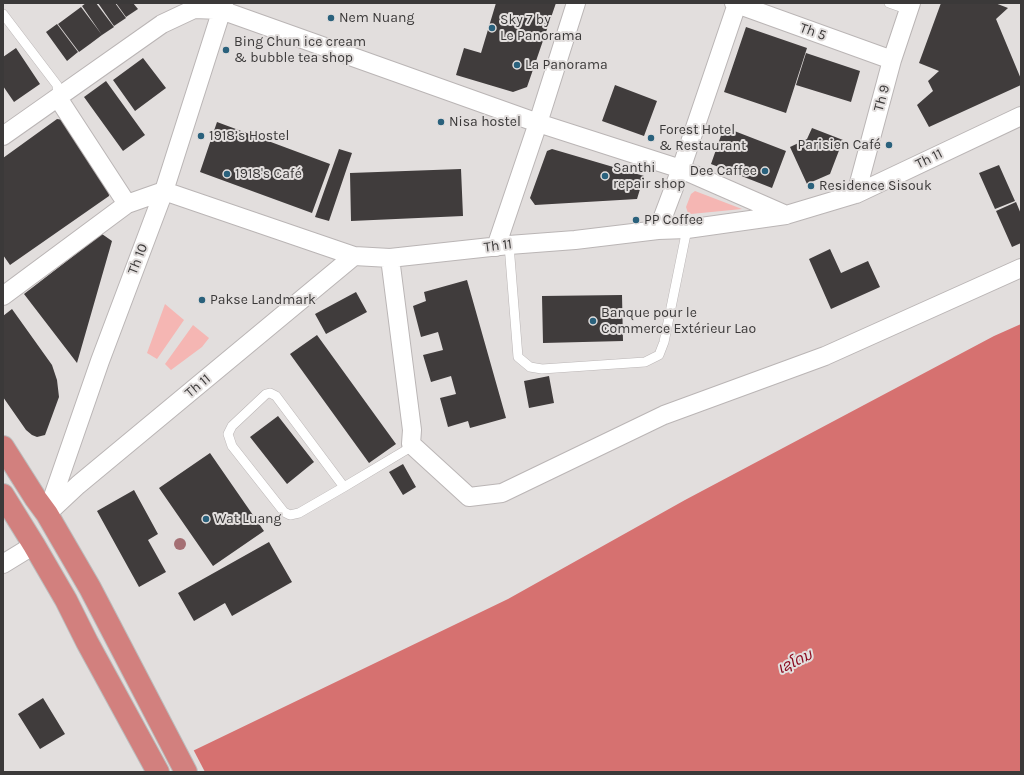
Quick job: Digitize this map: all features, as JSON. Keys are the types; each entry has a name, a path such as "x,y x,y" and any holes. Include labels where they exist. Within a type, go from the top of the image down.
{"highway":[{"path":"3,447 47,514 90,588 186,772"},
{"path":"3,495 66,600 87,642 158,772"}],"street":[{"path":"502,246 538,123 576,3"},
{"path":"658,230 681,169 736,3"},
{"name":"Th 5","path":"736,3 892,60"},
{"path":"3,136 162,24 194,9 223,6 538,123 681,169 786,215"},
{"name":"Th 10","path":"47,514 100,361 164,191 223,6"},
{"name":"Th 9","path":"856,194 892,60 910,7"},
{"path":"58,98 127,204"},
{"name":"Th 11","path":"47,514 78,485 354,256 390,258 576,240 658,230 687,229 786,215 856,194 1021,116"},
{"path":"3,296 127,204 164,191 354,256"},
{"path":"390,258 412,430 411,444 469,497 502,493 664,415 824,356 1021,268"},
{"path":"3,564 34,545"}],"lane":[{"path":"888,3 910,7"},
{"path":"3,14 56,85 58,98"},
{"path":"502,246 518,357 530,367 542,369 645,362 659,355 664,342 687,229"},
{"path":"344,487 276,396 270,393 266,394 232,426 228,434 232,446 284,512 290,515 300,513 344,487 406,450 411,444"}],"shaded area":[{"path":"695,191 742,209 691,214 688,213 686,207 691,194"},
{"path":"165,304 184,320 157,359 147,353"},
{"path":"193,325 209,338 202,347 171,370 165,364"}],"water":[{"name":"ເຊໂດນ","path":"1021,324 1021,772 149,772 508,599 685,500 994,336"}],"pier":[{"path":"193,749 205,772 155,772 153,768"}],"building":[{"path":"86,3 96,3 114,27 102,35 82,6"},
{"path":"98,3 115,3 126,18 114,26"},
{"path":"116,3 133,3 138,9 126,17"},
{"path":"496,3 556,3 527,87 513,92 456,75 464,48 481,53"},
{"path":"941,3 995,3 1008,8 996,19 1021,79 1021,85 929,127 917,105 933,91 928,81 939,71 919,63"},
{"path":"81,7 102,35 79,52 58,24"},
{"path":"57,24 78,52 67,61 46,32"},
{"path":"746,27 807,48 786,113 724,92"},
{"path":"16,48 40,84 14,102 3,86 3,57"},
{"path":"806,53 860,71 851,102 796,85"},
{"path":"143,58 166,88 135,111 113,80"},
{"path":"106,81 145,135 123,151 84,97"},
{"path":"615,85 657,101 644,136 602,121"},
{"path":"57,119 64,120 108,182 109,196 10,265 3,255 3,158"},
{"path":"217,122 330,164 312,213 200,172"},
{"path":"724,127 786,151 772,188 711,164"},
{"path":"812,128 843,140 830,174 807,184 790,147 807,139"},
{"path":"339,149 352,153 329,221 315,217"},
{"path":"552,149 644,176 637,199 535,205 530,198 547,151"},
{"path":"999,165 1015,201 995,209 979,173"},
{"path":"461,169 463,216 351,221 350,173"},
{"path":"1016,202 1021,214 1021,243 1012,247 996,211"},
{"path":"102,234 112,241 77,363 24,294"},
{"path":"830,249 841,273 868,261 880,287 831,309 809,259"},
{"path":"467,280 506,418 470,428 468,421 448,427 440,398 456,394 451,376 431,382 423,355 443,350 438,332 421,337 413,306 426,301 424,292"},
{"path":"356,292 367,312 326,334 315,314"},
{"path":"622,295 623,341 543,343 542,296"},
{"path":"12,309 52,365 57,380 59,397 45,435 37,437 26,430 3,397 3,316"},
{"path":"317,335 396,444 369,463 290,354"},
{"path":"549,376 554,403 529,408 524,381"},
{"path":"278,416 314,462 287,484 250,437"},
{"path":"210,453 264,531 213,566 159,488"},
{"path":"403,464 416,487 403,495 389,472"},
{"path":"134,490 158,534 148,540 166,572 139,587 97,511"},
{"path":"269,542 292,582 232,616 225,603 194,621 178,593"},
{"path":"43,698 65,734 40,749 18,714"}],"place":[{"name":"Nem Nuang","path":"331,18"},
{"name":"Sky 7 by Le Panorama","path":"492,28"},
{"name":"Bing Chun ice cream & bubble tea shop","path":"226,50"},
{"name":"La Panorama","path":"517,65"},
{"name":"Nisa hostel","path":"441,122"},
{"name":"1918’s Hostel","path":"201,136"},
{"name":"Forest Hotel & Restaurant","path":"651,138"},
{"name":"Parisien Café","path":"889,145"},
{"name":"Dee Caffee","path":"765,171"},
{"name":"1918's Café","path":"227,174"},
{"name":"Santhi repair shop","path":"605,176"},
{"name":"Residence Sisouk","path":"811,186"},
{"name":"PP Coffee","path":"636,220"},
{"name":"Pakse Landmark","path":"202,300"},
{"name":"Banque pour le Commerce Extérieur Lao","path":"593,321"},
{"name":"Wat Luang","path":"206,519"}]}
